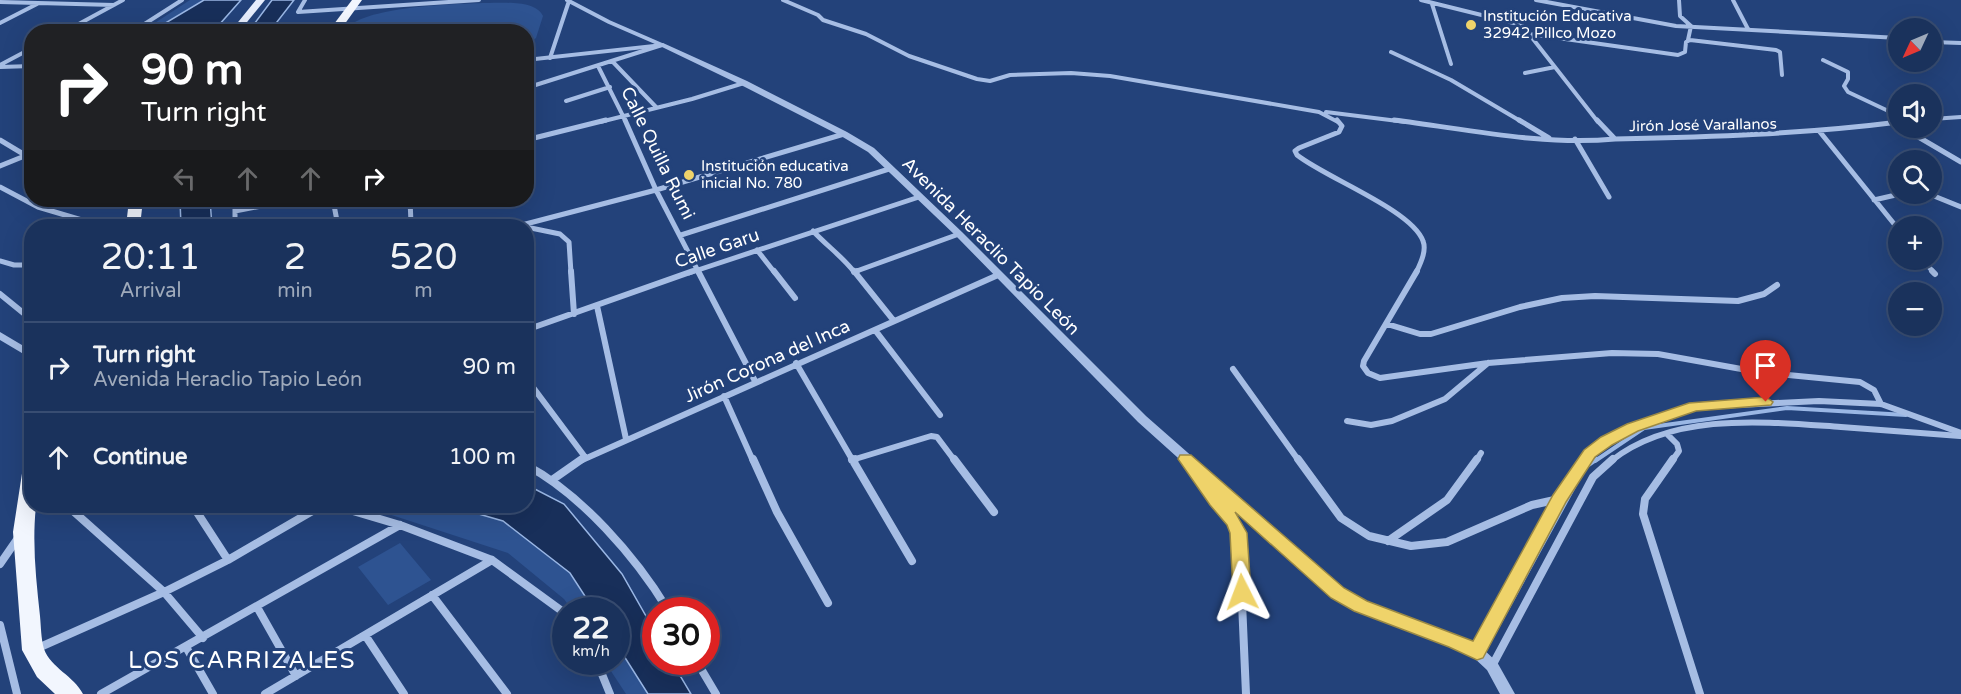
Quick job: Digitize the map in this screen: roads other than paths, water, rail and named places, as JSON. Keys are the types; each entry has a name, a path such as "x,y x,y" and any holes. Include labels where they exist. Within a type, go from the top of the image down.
{"highway":[{"path":"339,24 353,4"},
{"path":"26,513 23,532 33,650 45,670 71,694"}],"main road":[{"path":"241,24 261,0"}],"street":[{"path":"78,24 123,0"},
{"path":"144,24 182,0"},
{"path":"305,0 298,12 307,13 353,4 479,0"},
{"path":"550,58 568,0"},
{"name":"Avenida Heraclio Tapio León","path":"568,0 609,22 744,83 871,150 1185,459 1338,593 1361,606 1456,641 1477,652 1492,666 1508,694"},
{"path":"783,0 818,15 822,20 866,34 909,56 977,80 990,81 1010,75 1071,73 1110,76 1319,112 1550,138 1615,139"},
{"name":"Jirón José Varallanos","path":"1421,0 1522,24 1604,129 1615,139 1740,137 1888,125"},
{"path":"1536,0 1671,26 1888,37"},
{"path":"1679,0 1680,16 1691,26"},
{"path":"1733,0 1748,29"},
{"path":"5,1 114,5"},
{"path":"1,22 38,4"},
{"path":"1431,4 1451,64"},
{"path":"1530,34 1678,55 1685,52 1691,26"},
{"path":"1688,40 1780,52 1782,75"},
{"path":"1942,42 1961,43"},
{"path":"534,60 663,45"},
{"path":"534,86 663,45"},
{"path":"0,66 24,52"},
{"path":"1391,52 1451,80 1550,138"},
{"path":"1823,60 1848,72 1848,79 1844,86 1848,92 1888,111"},
{"path":"612,61 656,107"},
{"path":"0,66 24,66"},
{"name":"Calle Quilla Rumi","path":"598,66 610,87 656,190 699,269 755,381"},
{"path":"1525,73 1554,67"},
{"path":"534,138 692,99 744,83"},
{"path":"566,101 610,87"},
{"path":"1319,112 1337,120 1342,126 1339,132 1299,148 1295,151 1296,155 1334,180 1401,217 1416,230 1424,243 1424,250 1413,281 1365,357 1363,366 1374,376 1380,378 1488,363 1612,353 1658,354 1758,372 1860,382 1878,394 1881,404"},
{"path":"1942,118 1961,117"},
{"path":"1820,132 1848,164 1888,218"},
{"path":"534,223 656,190 844,134"},
{"path":"1920,138 1961,162"},
{"path":"1575,139 1609,197"},
{"path":"0,140 24,154"},
{"path":"0,166 24,155"},
{"path":"681,235 889,169"},
{"path":"0,187 24,200"},
{"name":"Calle Garu","path":"534,327 699,269 919,197"},
{"path":"1874,201 1888,197"},
{"path":"1942,199 1961,207"},
{"path":"38,207 78,219"},
{"path":"234,207 235,219"},
{"path":"234,211 255,207"},
{"path":"534,229 566,238 568,242 574,314"},
{"path":"813,231 827,246 842,256 894,321"},
{"path":"854,272 958,234"},
{"path":"757,250 795,298"},
{"path":"0,261 24,265"},
{"path":"1932,270 1935,274"},
{"name":"Jirón Corona del Inca","path":"552,480 585,457 998,275"},
{"path":"1387,324 1420,334 1431,334 1520,307 1562,298 1595,296 1738,301 1764,294 1777,285"},
{"path":"0,294 24,314"},
{"path":"597,306 627,439"},
{"path":"875,330 940,415"},
{"path":"0,335 24,351"},
{"path":"796,363 912,561"},
{"path":"1347,421 1371,424 1392,421 1445,399 1488,363"},
{"path":"1233,369 1341,518 1369,536 1411,546 1447,542 1532,505 1559,499"},
{"path":"534,389 585,457"},
{"path":"724,396 777,512 828,603"},
{"path":"1477,652 1559,499 1589,453 1606,441 1632,428 1694,407 1819,401 1881,404 1961,434"},
{"path":"1492,666 1593,477 1613,457 1653,437 1711,426 1773,423 1961,434"},
{"path":"1667,434 1677,444 1679,451 1645,499 1643,514 1700,694"},
{"path":"852,460 931,436 937,437 994,512"},
{"path":"1388,542 1447,500 1481,453"},
{"path":"1185,459 1215,501 1234,522 1239,533 1246,694"},
{"path":"534,470 552,480 625,547 661,597"},
{"path":"75,513 164,592 203,638"},
{"path":"198,513 228,560"},
{"path":"33,650 164,592 228,560 309,513"},
{"path":"360,513 400,525 492,560 552,604"},
{"path":"101,694 400,525"},
{"path":"0,564 23,532"},
{"path":"265,694 492,560"},
{"path":"432,595 507,694"},
{"path":"257,607 296,676"},
{"path":"0,625 17,694"},
{"path":"364,635 404,694"},
{"path":"186,647 213,694"},
{"path":"602,675 610,694"},
{"path":"705,675 715,692"}],"waterway":[{"path":"1595,461 1644,428 1787,408 1906,415"},
{"path":"1483,653 1584,468 1597,459"}],"place":[{"name":"Institución Educativa 32942 Pillco Mozo","path":"1471,25"},
{"name":"Institución educativa inicial No. 780","path":"689,175"}],"district":[{"name":"LOS CARRIZALES","path":"242,660"}]}
